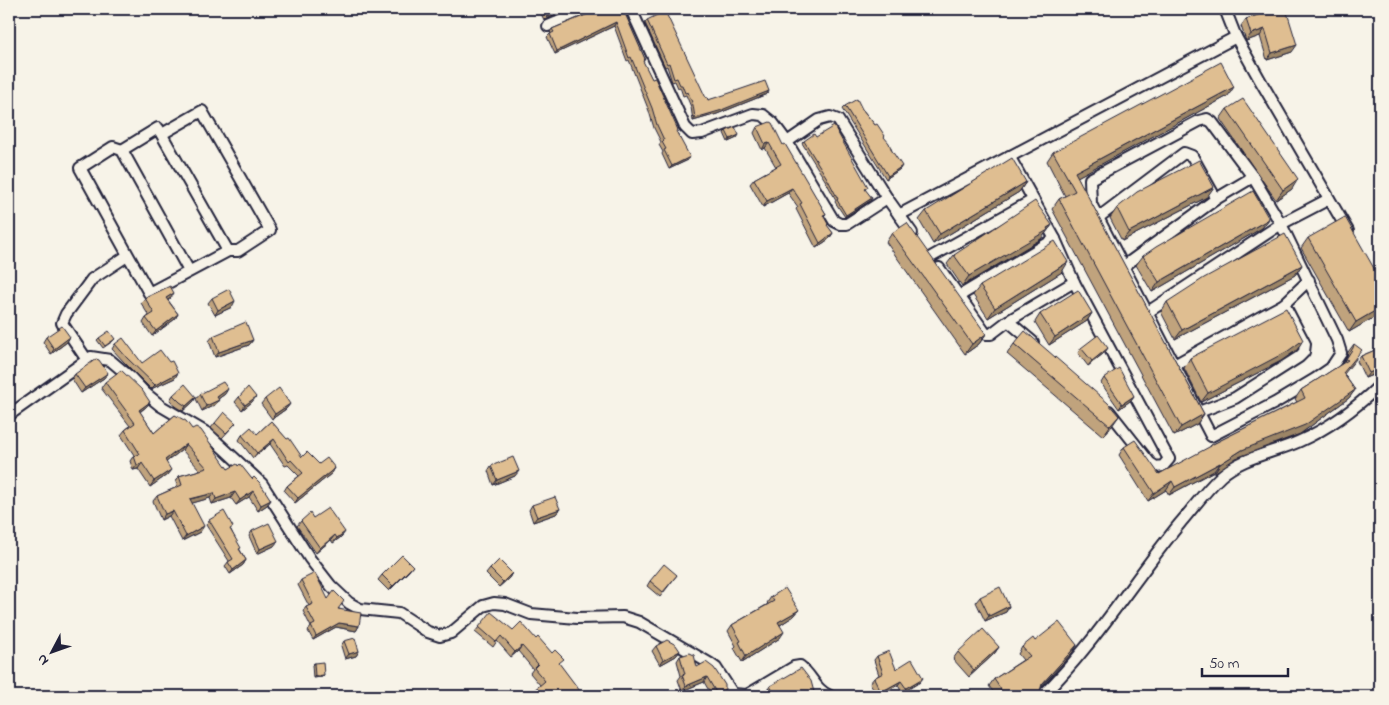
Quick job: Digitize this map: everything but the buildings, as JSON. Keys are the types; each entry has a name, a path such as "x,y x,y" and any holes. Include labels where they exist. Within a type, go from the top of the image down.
{"street":[{"path":"548,26 588,9"},
{"path":"631,9 685,127 692,134 702,133 753,114 763,115 774,123 787,142 834,221 840,224 847,224 887,198"},
{"path":"1225,9 1236,36 1352,238"},
{"path":"899,215 1236,36"},
{"path":"162,134 202,111 270,230 238,251 228,251 149,293 80,168 113,147 122,150 189,271"},
{"path":"787,142 819,120 830,117 838,120 887,198 986,334 991,334 1074,282"},
{"path":"1207,119 1212,122 1253,177 1280,224 1309,280 1337,340 1341,353 1331,368 1274,403 1211,436 1098,217 1091,204 1090,179 1199,120 1207,119"},
{"path":"122,150 158,128 228,251"},
{"path":"1098,217 1184,153 1192,156 1216,199"},
{"path":"1009,156 1055,239 1074,282 1166,454 1168,459 1163,466 1156,467 1150,463 1102,402"},
{"path":"1124,266 1216,199 1253,177"},
{"path":"1148,312 1280,224 1329,199"},
{"path":"925,250 1033,200"},
{"path":"959,296 1055,239"},
{"path":"86,360 62,323 66,314 92,279 127,256"},
{"path":"1174,366 1284,304 1309,280"},
{"path":"1199,412 1235,398 1304,352 1305,344 1284,304"},
{"path":"1008,322 1042,349"},
{"path":"9,416 91,357 110,360 150,398 207,434 262,484 310,559 331,586 349,603 360,609 399,613 428,632 440,636 451,633 484,606 494,603 505,604 531,614 576,618 623,617 639,622 716,668 731,695 747,695 800,666 820,691 830,696"},
{"path":"1042,696 1071,665 1173,532 1221,476 1234,467 1302,440 1340,417 1380,385"}]}
